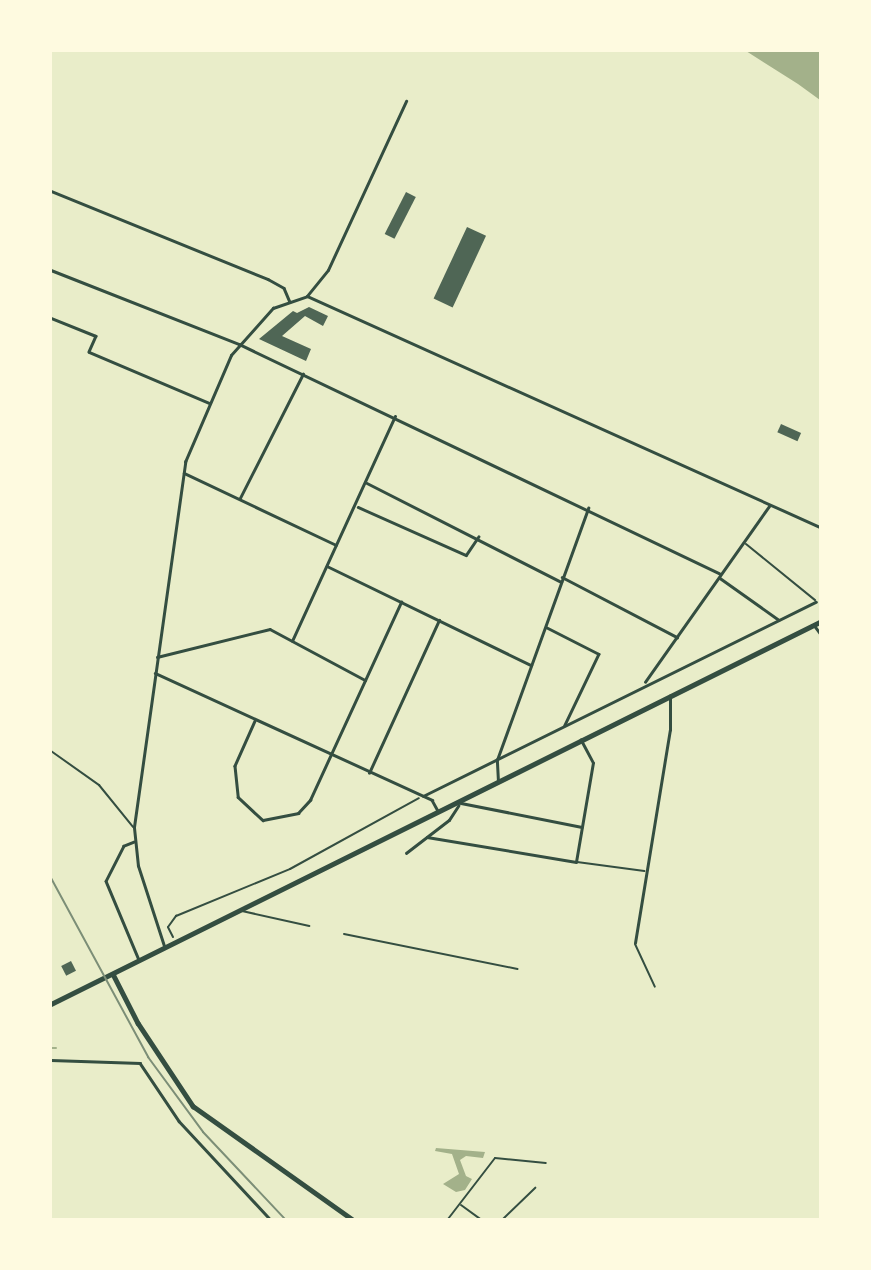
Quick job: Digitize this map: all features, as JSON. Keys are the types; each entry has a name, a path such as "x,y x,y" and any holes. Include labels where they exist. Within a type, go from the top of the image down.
{"main road":[{"path":"51,1004 820,622"},
{"path":"113,974 138,1023 193,1106 352,1219"}],"street":[{"path":"164,947 134,842 134,827 183,473 209,403 239,344 273,308 307,296 332,265 406,101"},
{"path":"51,191 268,279 284,288 290,302"},
{"path":"51,270 239,344 303,373 719,573"},
{"path":"307,296 820,527"},
{"path":"51,318 96,336 89,352 209,403"},
{"path":"240,498 303,373"},
{"path":"292,641 357,506 395,416"},
{"path":"183,473 336,545"},
{"path":"366,482 677,636"},
{"path":"357,506 466,555 478,537"},
{"path":"769,506 719,573 720,578 779,620"},
{"path":"498,782 497,760 588,508"},
{"path":"327,566 531,665"},
{"path":"644,684 720,578"},
{"path":"255,721 235,766 234,785 249,811 264,820 284,818 304,808 401,602"},
{"path":"423,796 644,684 816,602"},
{"path":"369,773 439,620"},
{"path":"814,625 820,633"},
{"path":"545,627 598,654 565,725"},
{"path":"157,657 266,628 365,680"},
{"path":"155,673 432,800 438,811"},
{"path":"635,943 674,708 670,696"},
{"path":"427,837 576,862 593,763 581,740"},
{"path":"406,853 449,820 457,804 582,828"},
{"path":"134,842 124,846 106,881 139,960"},
{"path":"51,1060 140,1063 179,1121 270,1219"}],"lane":[{"path":"51,751 99,785 134,827"},
{"path":"576,862 646,871"},
{"path":"238,910 309,926"},
{"path":"344,934 517,969"},
{"path":"635,943 654,987"},
{"path":"449,1219 495,1158 546,1163"},
{"path":"503,1219 535,1188"},
{"path":"460,1204 480,1219"}],"path":[{"path":"742,542 816,602"},
{"path":"175,942 169,927 176,916 290,869 423,796"}],"shaded area":[{"path":"746,51 820,51 820,100 798,84"},
{"path":"436,1148 485,1152 483,1158 466,1156 460,1160 466,1176 472,1179 465,1190 456,1192 443,1184 459,1174 452,1154 435,1151"}],"building":[{"path":"406,192 416,197 394,239 385,234"},
{"path":"467,227 486,236 453,307 434,299"},
{"path":"309,307 328,316 323,326 305,316 282,336 311,349 306,361 259,339 293,311 297,313"},
{"path":"781,424 801,433 797,441 777,432"},
{"path":"71,961 76,971 66,976 61,966"}],"waterway":[{"path":"51,1048 56,1048"}],"railway":[{"path":"51,878 148,1057 203,1132 285,1219"}]}
